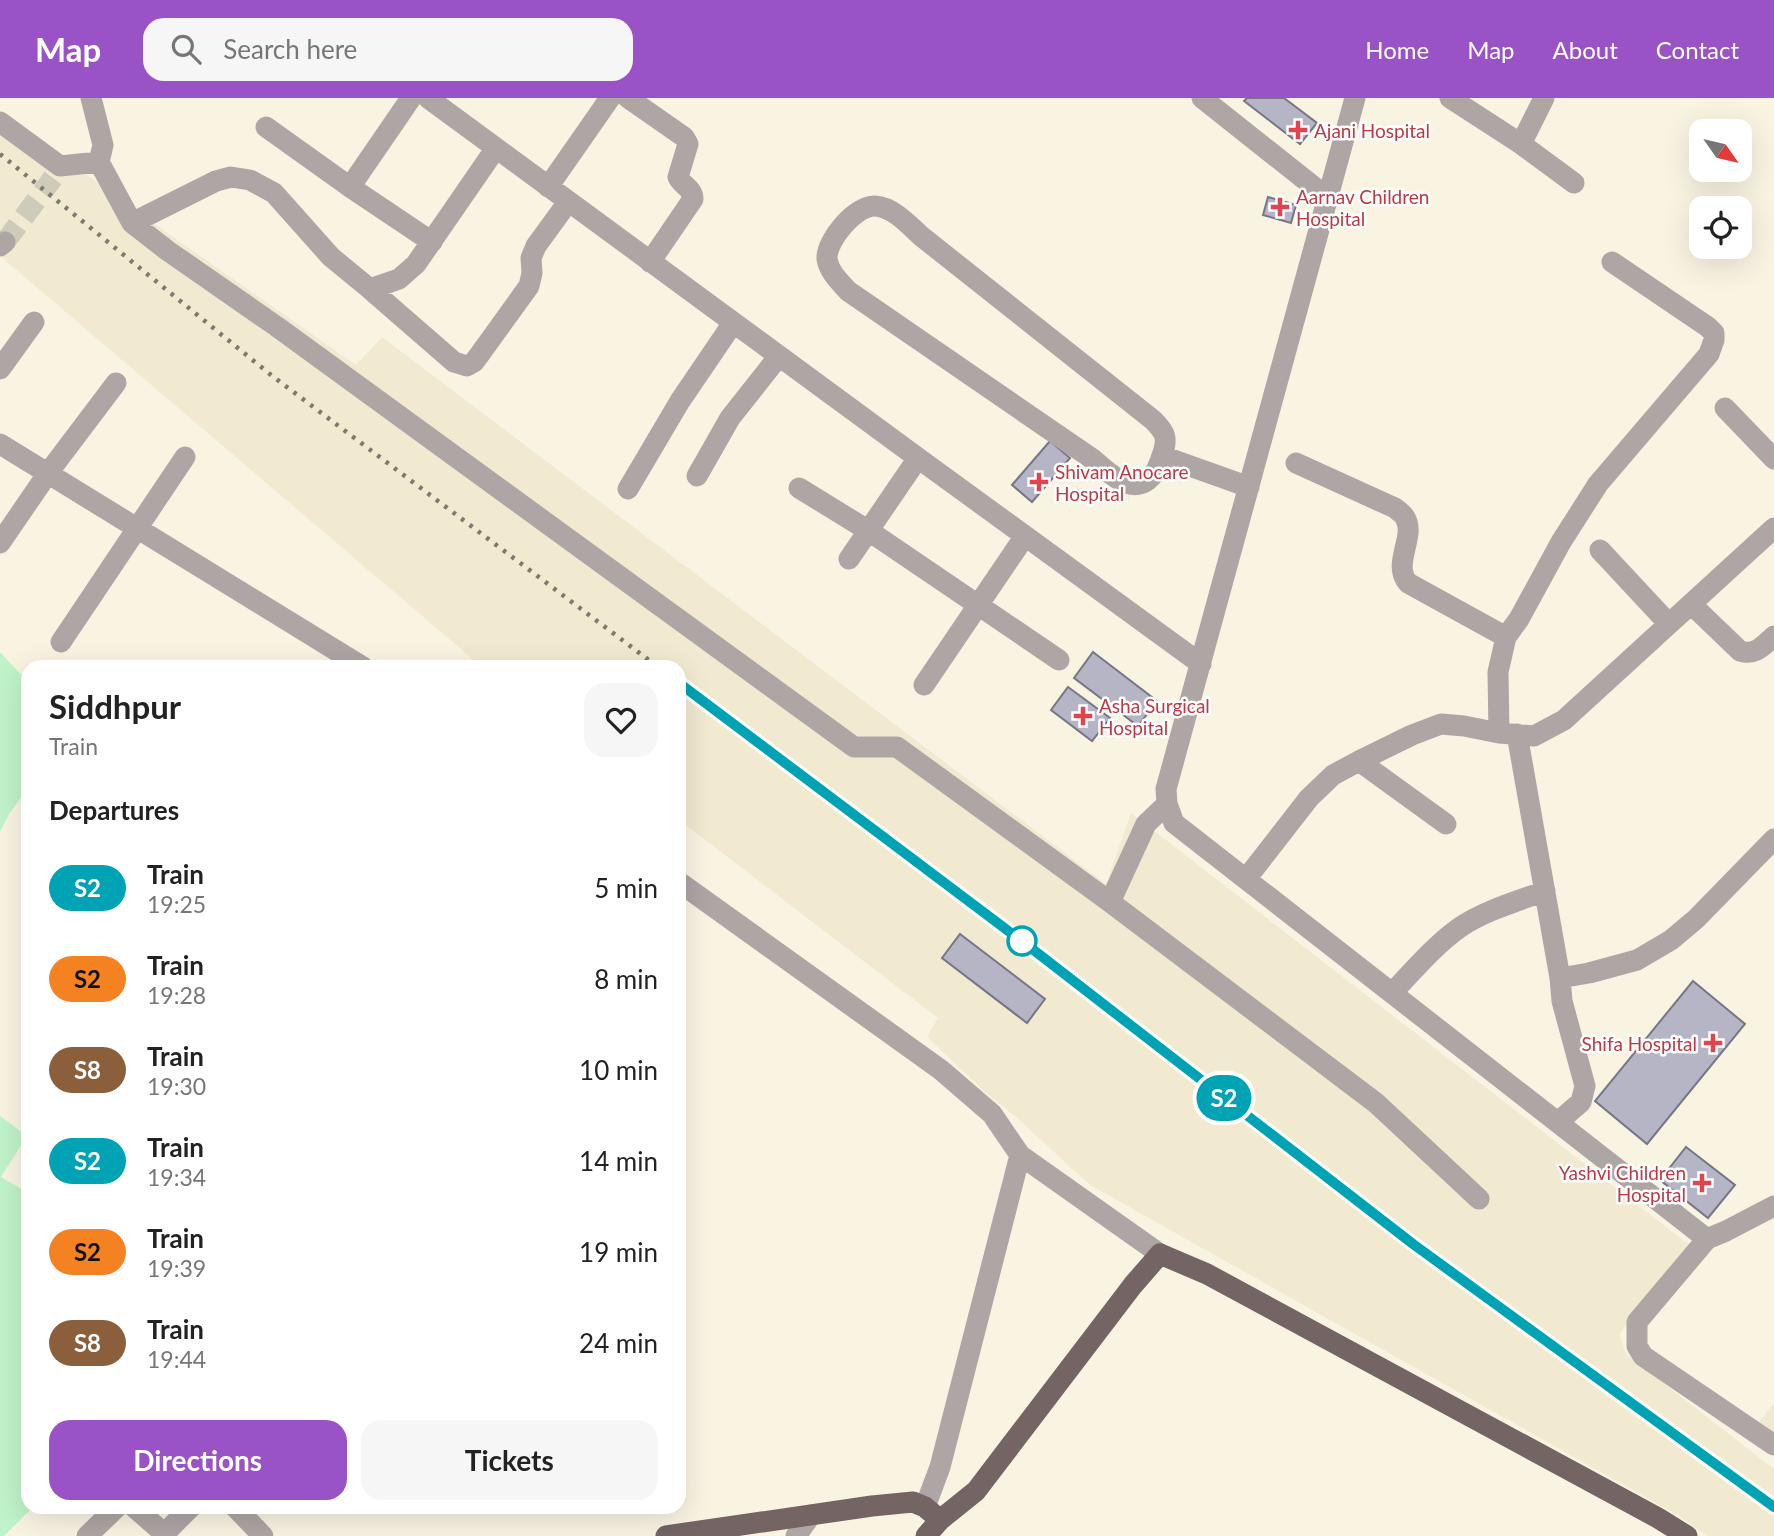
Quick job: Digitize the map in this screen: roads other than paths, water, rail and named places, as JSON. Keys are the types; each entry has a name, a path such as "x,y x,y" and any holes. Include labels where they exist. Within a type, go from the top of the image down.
{"main road":[{"path":"666,1536 706,1533 811,1515 913,1502 931,1521 976,1491 1133,1285 1160,1254 1207,1274 1687,1536"}],"street":[{"path":"90,98 103,145 99,162 132,223 854,747 897,747 1110,902 1377,1104 1479,1199"},
{"path":"350,187 411,98"},
{"path":"428,98 1201,664"},
{"path":"1202,98 1328,198"},
{"path":"1355,98 1166,789 1167,804 1174,823 1707,1239"},
{"path":"1450,98 1521,144 1574,183"},
{"path":"1521,144 1544,98"},
{"path":"548,187 612,99 684,137 688,144 678,177 691,191 693,200 650,262"},
{"path":"0,122 56,172 99,162"},
{"path":"266,127 432,242"},
{"path":"370,289 399,279 416,264 496,148"},
{"path":"132,223 216,181 231,177 250,180 274,193 331,257 454,362 467,366 480,354 528,285 532,273 531,258 536,246 568,202"},
{"path":"874,206 903,219 1153,420 1163,430 1167,443 1162,456 1155,473 1144,482 1130,485 1119,481 1094,460 848,291 827,262 828,250 837,232 859,211 874,206"},
{"path":"1558,1122 1581,1102 1585,1086 1562,1001 1545,891 1508,734 1497,672 1506,637 1598,484 1709,354 1714,340 1714,333 1708,327 1612,262"},
{"path":"0,369 34,322"},
{"path":"628,489 680,401 733,323"},
{"path":"698,476 730,418 779,356"},
{"path":"0,543 48,473 116,383"},
{"path":"1725,408 1774,459"},
{"path":"0,444 352,660"},
{"path":"1162,456 1249,487"},
{"path":"61,642 185,457"},
{"path":"849,559 918,458"},
{"path":"1296,463 1395,508 1404,515 1409,526 1402,576 1408,583 1506,637"},
{"path":"799,488 869,531 1059,660"},
{"path":"1246,879 1309,798 1333,775 1359,761 1441,724 1534,736 1564,720 1774,528"},
{"path":"924,685 1025,536"},
{"path":"1600,550 1669,624"},
{"path":"1691,604 1740,651 1748,654 1759,650 1774,636"},
{"path":"1359,761 1446,824"},
{"path":"1110,902 1146,824 1167,804"},
{"path":"1560,978 1637,960 1671,940 1696,919 1774,839"},
{"path":"686,887 941,1070 992,1114 1020,1154 1160,1254"},
{"path":"1392,993 1447,937 1462,926 1545,891"},
{"path":"931,1521 940,1467 1020,1154"},
{"path":"1774,1206 1707,1239 1637,1322 1637,1346 1643,1356 1774,1445"},
{"path":"87,1536 110,1514"},
{"path":"142,1514 166,1535 185,1514"},
{"path":"242,1514 263,1536"},
{"path":"796,1536 811,1515"}],"tunnel":[{"path":"5,242 53,178"}],"railway":[{"path":"0,154 271,375 649,660"},
{"path":"686,688 1010,932 1413,1244 1774,1507"}],"train":[{"name":"S2","path":"686,688 1031,948 1413,1244 1774,1507"}],"place":[{"name":"Ajani Hospital","path":"1298,130"},
{"name":"Aarnav Children Hospital","path":"1280,207"},
{"name":"Shivam Anocare Hospital","path":"1039,482"},
{"name":"Asha Surgical Hospital","path":"1083,716"},
{"name":"Shifa Hospital","path":"1713,1043"},
{"name":"Yashvi Children Hospital","path":"1702,1183"}]}
